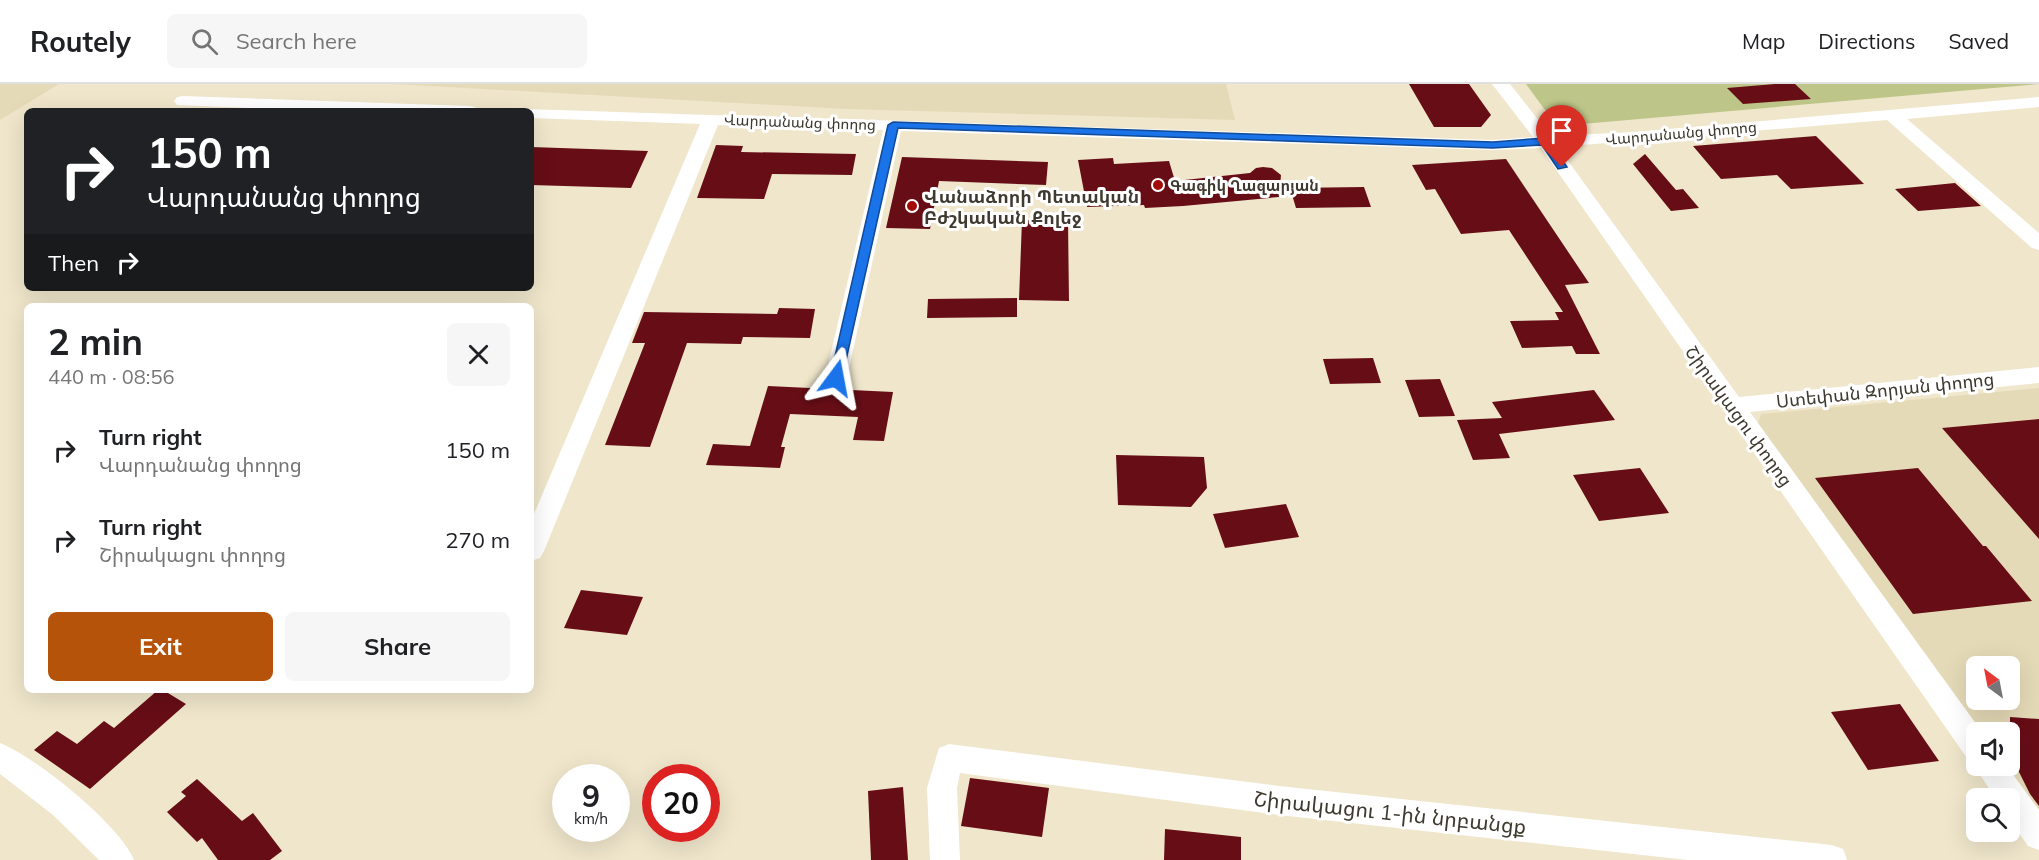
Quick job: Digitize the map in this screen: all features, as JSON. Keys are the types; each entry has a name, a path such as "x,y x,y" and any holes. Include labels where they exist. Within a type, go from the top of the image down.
{"street":[{"name":"Շիրակացու փողոց","path":"1501,84 1545,141 1731,406 1966,734"},
{"path":"183,101 383,108"},
{"name":"Վարդանանց փողոց","path":"534,113 1493,145 1595,140 2039,102"},
{"path":"1893,116 2039,244"},
{"path":"534,544 711,120"},
{"path":"836,378 893,125"},
{"name":"Ստեփան Զորյան փողոց","path":"1731,406 2039,375"},
{"path":"0,757 38,783 101,837 119,860"},
{"name":"Շիրակացու 1-ին նրբանցք","path":"945,860 942,788 949,758 1065,775 1411,815 1832,860"},
{"path":"1997,776 2035,825"}],"shaded area":[{"path":"0,84 59,84 0,120"},
{"path":"394,84 1226,84 1235,120 846,109"},
{"path":"2039,388 2039,826 2020,800 2020,788 2012,788 2003,776 2020,776 2020,722 1970,722 1756,429 1761,414"}],"green space":[{"path":"1526,84 2039,84 1582,124 1545,110"}],"building":[{"path":"1409,84 1469,84 1491,115 1481,127 1434,127"},
{"path":"1795,84 1811,99 1743,104 1727,88"},
{"path":"1816,136 1864,184 1791,189 1777,175 1721,179 1693,146"},
{"path":"716,145 743,146 741,152 856,154 852,175 772,174 764,199 697,198"},
{"path":"534,147 648,151 631,188 534,185"},
{"path":"1645,154 1676,190 1683,189 1699,208 1671,211 1633,164"},
{"name":"Վանաձորի Պետական Բժշկական Քոլեջ","path":"902,157 1048,162 1046,185 939,181 930,229 886,228"},
{"path":"1113,158 1114,164 1169,161 1175,181 1250,173 1256,168 1263,167 1272,168 1281,175 1279,197 1145,208 1144,205 1087,207 1078,160"},
{"path":"1506,159 1589,283 1565,285 1600,354 1576,354 1572,346 1522,348 1510,321 1559,320 1555,312 1563,312 1509,230 1461,234 1435,189 1426,190 1412,165"},
{"path":"1955,183 1981,206 1918,211 1895,189"},
{"path":"1364,187 1371,207 1296,208 1290,188"},
{"path":"1022,220 1068,221 1069,301 1019,300"},
{"path":"1017,298 1017,317 927,318 928,299"},
{"path":"779,308 815,309 810,338 743,337 741,344 687,343 650,447 605,445 645,343 632,343 644,312 777,314"},
{"path":"1373,358 1381,383 1330,384 1323,359"},
{"path":"1440,379 1455,416 1419,417 1405,380"},
{"path":"768,386 893,392 884,441 853,440 858,417 790,414 781,447 785,447 780,468 706,465 713,444 750,446"},
{"path":"1594,390 1615,420 1499,434 1510,458 1473,460 1457,420 1502,418 1492,402"},
{"path":"2039,419 2039,539 1942,428"},
{"path":"1116,455 1204,457 1207,488 1191,507 1118,505"},
{"path":"1640,468 1669,513 1599,521 1573,475"},
{"path":"1918,468 2032,601 1913,614 1815,478"},
{"path":"1286,504 1299,537 1225,548 1213,514"},
{"path":"581,590 643,597 627,635 564,628"},
{"path":"155,693 168,693 186,704 90,789 34,750 57,731 77,744 104,721 114,728"},
{"path":"1900,704 1939,761 1868,770 1831,712"},
{"path":"2010,717 2039,719 2039,806 2020,774 2020,722 2010,722"},
{"path":"970,778 1049,788 1042,837 961,826"},
{"path":"197,779 242,821 253,813 282,851 270,860 218,860 202,838 197,842 167,812 186,796 181,792"},
{"path":"903,787 908,860 871,860 868,791"},
{"path":"1165,829 1241,837 1241,860 1164,860"}],"place":[{"name":"Գագիկ Ղազարյան","path":"1158,185"},
{"name":"Վանաձորի Պետական Բժշկական Քոլեջ","path":"912,206"}],"route":[{"path":"836,378 893,125 1493,145 1545,141 1562,167"}]}
